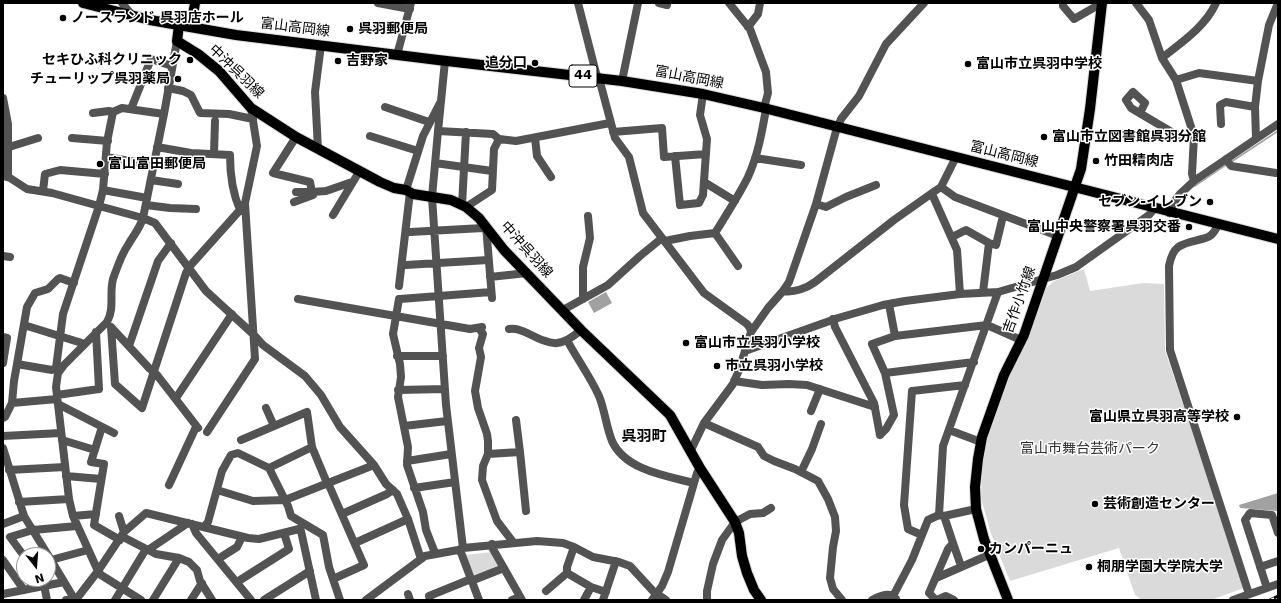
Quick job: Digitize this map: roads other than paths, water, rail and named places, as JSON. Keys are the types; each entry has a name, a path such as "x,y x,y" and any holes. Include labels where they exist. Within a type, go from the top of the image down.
{"main road":[{"name":"富山高岡線","path":"83,3 179,25 236,35 622,81 703,94 765,108 1169,213 1278,239"},
{"path":"191,27 196,3"},
{"name":"吉作小竹線","path":"1008,600 984,539 976,509 975,483 981,442 1004,375 1021,340 1076,188 1081,169 1087,127 1102,3"},
{"path":"177,41 179,25"},
{"name":"中沖呉羽線","path":"177,41 198,54 219,71 251,108 318,149 380,182 394,188 451,200 464,206 479,218 504,250 581,330 670,415 700,468 735,522 739,533 742,556 747,573 754,590 761,600"}],"street":[{"path":"122,3 132,15"},
{"path":"378,3 410,6 397,55"},
{"path":"578,3 610,123 618,143 629,157 644,213 704,293 747,324 751,332"},
{"path":"622,81 638,3"},
{"path":"715,233 748,177 760,140 768,93 767,78 748,27 729,3"},
{"path":"748,27 758,14 760,3"},
{"path":"691,450 704,424 734,381 746,351 751,332 789,282 816,204 841,120 859,96 886,44 924,3"},
{"path":"1062,3 1074,19 1102,3"},
{"path":"1136,3 1149,20 1162,58 1176,80 1194,138 1192,174 1194,181"},
{"path":"1162,58 1194,33 1214,8 1216,3"},
{"path":"1256,138 1255,107 1258,81 1269,25 1278,3"},
{"path":"177,41 143,218 127,246 113,279 111,288 112,310 109,324 115,384 142,408 189,267 243,211"},
{"path":"318,149 315,92 321,45"},
{"path":"131,109 151,59 172,66"},
{"path":"445,61 432,197 434,231 445,389 461,549 479,600"},
{"path":"1176,80 1199,73 1258,81"},
{"path":"168,88 183,91 191,95 200,113 229,114 253,119"},
{"path":"675,156 680,205 699,203 703,196 707,138 700,115 703,94"},
{"path":"3,98 8,124 9,147 6,177 27,189 99,206 143,218 155,223 171,242 206,291 253,334 262,345 310,381 321,395 340,427 374,465 384,481 397,494 408,519 421,559"},
{"path":"399,286 408,191 418,151 429,122 441,101"},
{"path":"1221,124 1220,105 1226,102 1255,107"},
{"path":"385,107 429,122"},
{"path":"93,113 113,112 122,108 164,114"},
{"path":"206,432 255,359 243,211 258,146 251,108"},
{"path":"113,112 108,141 103,190 64,314 56,387 69,499 73,516 101,575 141,600"},
{"path":"1140,113 1180,137 1194,138"},
{"path":"214,154 215,121"},
{"path":"438,131 493,134 499,140 516,141 610,123"},
{"path":"1169,213 1180,194 1194,181 1278,124"},
{"path":"613,132 662,128 664,156 706,154"},
{"path":"466,132 464,206 492,190 494,149 499,140"},
{"path":"294,202 313,195 310,182 273,173 296,136"},
{"path":"370,136 418,151"},
{"path":"9,147 38,138"},
{"path":"72,138 108,141"},
{"path":"535,138 537,156 551,177"},
{"path":"157,147 191,153 230,155 230,170 233,190 243,211"},
{"path":"106,157 154,164"},
{"path":"783,291 787,292 802,289 815,282 894,220 932,194 941,187 956,157"},
{"path":"755,158 801,165"},
{"path":"1226,159 1231,166 1276,173"},
{"path":"435,163 492,171"},
{"path":"43,192 45,174 60,170 104,174"},
{"path":"333,215 359,172"},
{"path":"151,180 178,184"},
{"path":"296,192 326,191 352,182"},
{"path":"704,182 735,201"},
{"path":"816,204 826,207 846,197 876,186"},
{"path":"941,187 955,197 1058,236"},
{"path":"103,190 170,208 196,209"},
{"path":"932,194 957,250 960,294"},
{"path":"746,351 833,320 889,304 960,294 998,292 1057,276 1076,267 1150,215 1154,208"},
{"path":"583,299 583,267 590,238 588,216"},
{"path":"952,237 966,230 989,243 996,245 1003,216"},
{"path":"1218,225 1213,233 1176,248 1171,255 1169,266 1170,350 1249,594"},
{"path":"410,232 483,228 486,226 490,277 491,295 439,296 400,299 396,316 393,334 400,364 401,376 398,397 408,447 407,461 414,488 423,512 426,530 435,553"},
{"path":"563,310 608,285 640,256 664,239 715,233"},
{"path":"715,233 738,266"},
{"path":"129,346 158,261 171,242"},
{"path":"983,292 989,243"},
{"path":"406,265 488,260"},
{"path":"490,277 527,273"},
{"path":"3,418 5,417 12,403 27,307 35,294 48,289 60,278 74,283"},
{"path":"962,566 941,515 943,446 998,292"},
{"path":"298,299 441,324 470,328 480,327 483,334 479,348 481,357 475,386 475,395 487,434 488,454 482,466 482,480 496,521 513,542"},
{"path":"889,304 895,336"},
{"path":"176,398 232,314"},
{"path":"833,320 835,327 869,392 875,407 880,435 886,429 894,416 885,373 872,344 895,336 987,326 1021,340"},
{"path":"3,338 7,338 3,363 57,370 64,365 96,332 109,324"},
{"path":"109,324 154,372 176,398 198,428 195,429 169,485"},
{"path":"24,325 85,344"},
{"path":"509,329 517,329 540,339 558,344 567,340 581,330"},
{"path":"12,403 57,399 99,388 96,332"},
{"path":"567,340 598,394 612,440 618,451 626,459 638,465 655,472 694,483"},
{"path":"397,356 443,356"},
{"path":"885,373 974,362"},
{"path":"734,381 762,385 799,384 820,389 875,407"},
{"path":"922,535 908,528 904,505 912,391 965,385"},
{"path":"398,390 445,389"},
{"path":"811,411 820,389"},
{"path":"57,399 114,433"},
{"path":"266,408 274,426"},
{"path":"241,440 307,412 312,447 364,565 333,579"},
{"path":"516,420 526,511"},
{"path":"404,426 448,421"},
{"path":"704,424 758,447 764,456 774,461 791,466 814,479 821,485 830,503 835,518 836,532 830,578 833,589 842,600"},
{"path":"801,472 812,449 821,424"},
{"path":"102,427 91,462 104,464 94,525 122,536 156,554 186,560 194,565 212,600"},
{"path":"949,430 981,442"},
{"path":"3,436 62,437 95,450"},
{"path":"268,468 312,447"},
{"path":"3,448 24,516 43,547"},
{"path":"488,454 520,452"},
{"path":"204,527 208,522 222,471 231,455 238,454 268,468 285,500 291,516 322,534 329,567 340,600"},
{"path":"407,461 451,454"},
{"path":"217,490 253,500 285,500 374,465"},
{"path":"9,470 65,467"},
{"path":"655,597 668,572 694,483 700,468"},
{"path":"66,476 101,479"},
{"path":"414,488 455,482"},
{"path":"342,514 387,494 392,490"},
{"path":"19,502 69,499"},
{"path":"707,600 709,581 722,540 735,522 750,514 763,513 771,508"},
{"path":"872,600 886,595 894,599 928,520 941,515 976,509"},
{"path":"66,600 74,600 78,597 122,536 146,513 242,537 259,539 299,529 301,531 316,600"},
{"path":"1267,588 1245,520 1250,513 1272,515 1277,528"},
{"path":"73,516 96,514"},
{"path":"3,524 24,516"},
{"path":"119,516 122,536"},
{"path":"355,543 408,519"},
{"path":"114,600 147,550 190,524"},
{"path":"190,524 251,600"},
{"path":"17,547 10,537 33,530 77,526"},
{"path":"237,582 289,549 284,533"},
{"path":"218,559 237,547 242,537"},
{"path":"366,600 376,597 425,556 492,544 537,541 563,543 592,557 616,561 630,566 655,597 666,600"},
{"path":"953,542 948,549 929,593 936,600 946,596 954,600"},
{"path":"492,544 493,549 521,598 512,600"},
{"path":"546,591 567,573 567,567 574,547"},
{"path":"56,556 88,550"},
{"path":"936,578 991,554"},
{"path":"153,600 179,558"},
{"path":"3,560 24,590"},
{"path":"567,573 604,596 616,561"},
{"path":"1260,567 1278,561"},
{"path":"430,600 429,596 504,568"},
{"path":"56,569 74,600"},
{"path":"264,600 310,571"},
{"path":"56,582 64,582"},
{"path":"191,600 202,583"},
{"path":"1233,600 1278,584"},
{"path":"3,594 24,590 31,587"},
{"path":"44,587 48,600"},
{"path":"584,600 591,587"}],"waterway":[{"path":"1231,162 1278,131"},
{"path":"1195,186 1226,165"}],"railway":[{"path":"1270,600 1278,596"}],"place":[{"name":"ノースランド 呉羽店ホール","path":"63,18"},
{"name":"呉羽郵便局","path":"350,29"},
{"name":"セキひふ科クリニック","path":"190,60"},
{"name":"吉野家","path":"338,61"},
{"name":"追分口","path":"535,63"},
{"name":"富山市立呉羽中学校","path":"968,64"},
{"name":"チューリップ呉羽薬局","path":"178,79"},
{"name":"富山市立図書館呉羽分館","path":"1044,137"},
{"name":"竹田精肉店","path":"1096,161"},
{"name":"富山富田郵便局","path":"100,164"},
{"name":"セブン-イレブン","path":"1210,202"},
{"name":"富山中央警察署呉羽交番","path":"1189,227"},
{"name":"富山市立呉羽小学校","path":"686,343"},
{"name":"市立呉羽小学校","path":"717,366"},
{"name":"富山県立呉羽高等学校","path":"1237,417"},
{"name":"芸術創造センター","path":"1095,504"},
{"name":"カンパーニュ","path":"981,549"},
{"name":"桐朋学園大学院大学","path":"1089,567"}],"district":[{"name":"呉羽町","path":"644,437"}],"park label":[{"name":"富山市舞台芸術パーク","path":"1090,449"}]}
